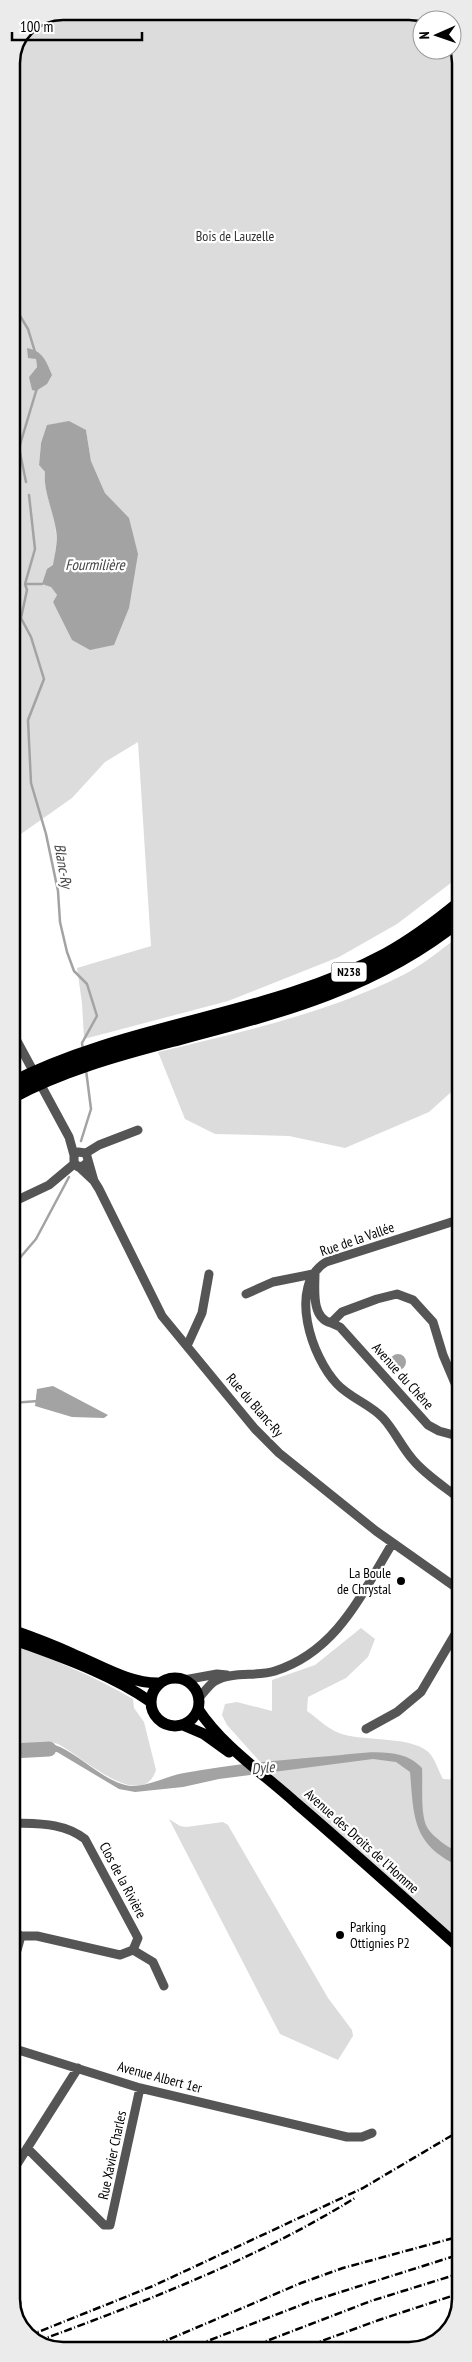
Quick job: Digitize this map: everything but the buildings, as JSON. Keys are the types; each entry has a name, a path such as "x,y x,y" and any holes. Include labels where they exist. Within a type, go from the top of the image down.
{"highway":[{"name":"N238","path":"20,1094 97,1061 226,1019 309,988 377,959 414,939 452,909"},
{"name":"N238","path":"20,1080 95,1050 143,1035 226,1019 272,1013 353,985 392,967 419,950 452,925"}],"main road":[{"path":"20,1633 52,1644 142,1682 160,1683 173,1678 184,1680 195,1689 198,1703 211,1727 242,1757"},
{"path":"20,1643 50,1653 123,1685 151,1702"},
{"path":"160,1683 155,1689 151,1702 154,1714 163,1723 173,1726 184,1724 194,1717 198,1703"},
{"path":"184,1724 204,1734 233,1755 242,1757"},
{"name":"Avenue des Droits de l'Homme","path":"242,1757 452,1941"}],"street":[{"name":"Rue du Blanc-Ry","path":"20,1045 80,1159 94,1181 159,1311 238,1410 270,1444 392,1544 452,1585"},
{"path":"20,1199 49,1185 99,1145 138,1130"},
{"name":"Rue de la Vallée","path":"452,1222 326,1262 314,1273 307,1293 308,1324 314,1347 324,1368 341,1388 381,1415 412,1460 452,1493"},
{"path":"246,1294 273,1282 314,1273"},
{"name":"Avenue du Chêne","path":"314,1273 318,1313 327,1322 332,1322 340,1327 428,1425 452,1435"},
{"path":"187,1346 202,1313 209,1274"},
{"path":"332,1322 342,1312 377,1299 396,1294 413,1300 433,1322 452,1376"},
{"path":"184,1680 217,1674 235,1676 257,1675 277,1670 307,1656 334,1635 348,1616 392,1544"},
{"path":"366,1729 396,1712 417,1696 425,1687 452,1640"},
{"path":"198,1703 215,1681 235,1676"},
{"name":"Clos de la Rivière","path":"20,1823 62,1826 85,1839 138,1938 134,1950"},
{"path":"20,1940 21,1936 37,1936 120,1955 134,1950 153,1962 164,1986"},
{"name":"Avenue Albert 1er","path":"20,2050 140,2088 347,2137 362,2137 372,2133"},
{"path":"20,2159 78,2068"},
{"name":"Rue Xavier Charles","path":"27,2148 108,2226 111,2222 140,2088"}],"green space":[{"name":"Bois de Lauzelle","path":"63,20 412,20 412,60 452,60 452,882 397,924 339,957 228,1001 84,1039 82,1003 77,968 151,946 138,742 105,762 72,798 20,835 20,63 23,47 27,39 39,27 47,23","holes":["36,359 47,384 43,385 29,377 37,367","86,430 91,461 105,493 129,519 58,610 53,602 57,595 51,587 56,533 46,487 45,472 39,465 41,443"]},
{"path":"452,942 452,1091 429,1112 345,1148 289,1136 215,1134 185,1119 158,1052 282,1021 342,1001 409,972"},
{"path":"361,1628 375,1639 368,1657 346,1678 308,1697 307,1711 339,1733 349,1736 414,1744 431,1755 443,1779 452,1780 452,1936 272,1775 227,1725 222,1715 225,1704 237,1702 272,1711 272,1680 315,1665"},
{"path":"20,1647 74,1669 133,1699 134,1708 144,1722 156,1770 149,1782 138,1786 124,1784 58,1744 35,1742 20,1745"},
{"path":"169,1819 180,1826 186,1827 223,1822 228,1825 328,1998 352,2030 353,2036 338,2060 280,2034"}],"water":[{"path":"27,348 40,354 46,361 52,375 47,384 36,391 32,390 29,377 37,367 36,359 28,358"},
{"name":"Fourmilière","path":"69,421 86,430 91,461 105,493 129,518 138,554 129,608 114,645 90,650 72,640 53,602 57,595 51,587 42,584 47,569 53,565 57,539 55,523 45,486 45,472 39,465 41,443 47,425"},
{"path":"395,1354 401,1354 406,1359 404,1368 395,1370 390,1365 390,1359"},
{"path":"53,1386 108,1415 104,1418 72,1417 35,1406 37,1389"},
{"name":"Dyle","path":"44,1742 56,1745 113,1781 136,1786 184,1773 220,1767 366,1752 392,1753 412,1760 422,1768 423,1815 425,1822 429,1831 437,1839 452,1849 452,1862 433,1849 424,1839 415,1816 410,1772 396,1762 373,1759 219,1779 183,1787 135,1792 119,1789 57,1752 20,1751 20,1745"}],"waterway":[{"path":"20,316 28,329 35,352"},
{"path":"20,445 37,388"},
{"path":"20,453 26,482"},
{"name":"Blanc-Ry","path":"29,495 35,549 25,584 27,590 21,618 31,637 44,679 28,720 31,783 46,834 58,891 60,922 67,952 74,971 87,984 97,1016 82,1043 83,1050"},
{"path":"25,584 42,584"},
{"name":"Blanc-Ry","path":"81,1141 91,1109 86,1070"},
{"name":"Blanc-Ry","path":"20,1258 36,1239 69,1177"},
{"path":"20,1402 38,1401"},
{"name":"Dyle","path":"20,1751 49,1749"}],"railway":[{"path":"37,2333 153,2286 363,2188 452,2135"},
{"path":"45,2338 160,2294 240,2260 355,2198"},
{"path":"163,2342 301,2283 343,2268 452,2238"},
{"path":"205,2342 309,2302 452,2257"},
{"path":"264,2342 371,2301 452,2276"},
{"path":"319,2342 452,2296"}],"place":[{"name":"La Boule de Chrystal","path":"401,1581"},
{"name":"Parking Ottignies P2","path":"340,1935"}]}
